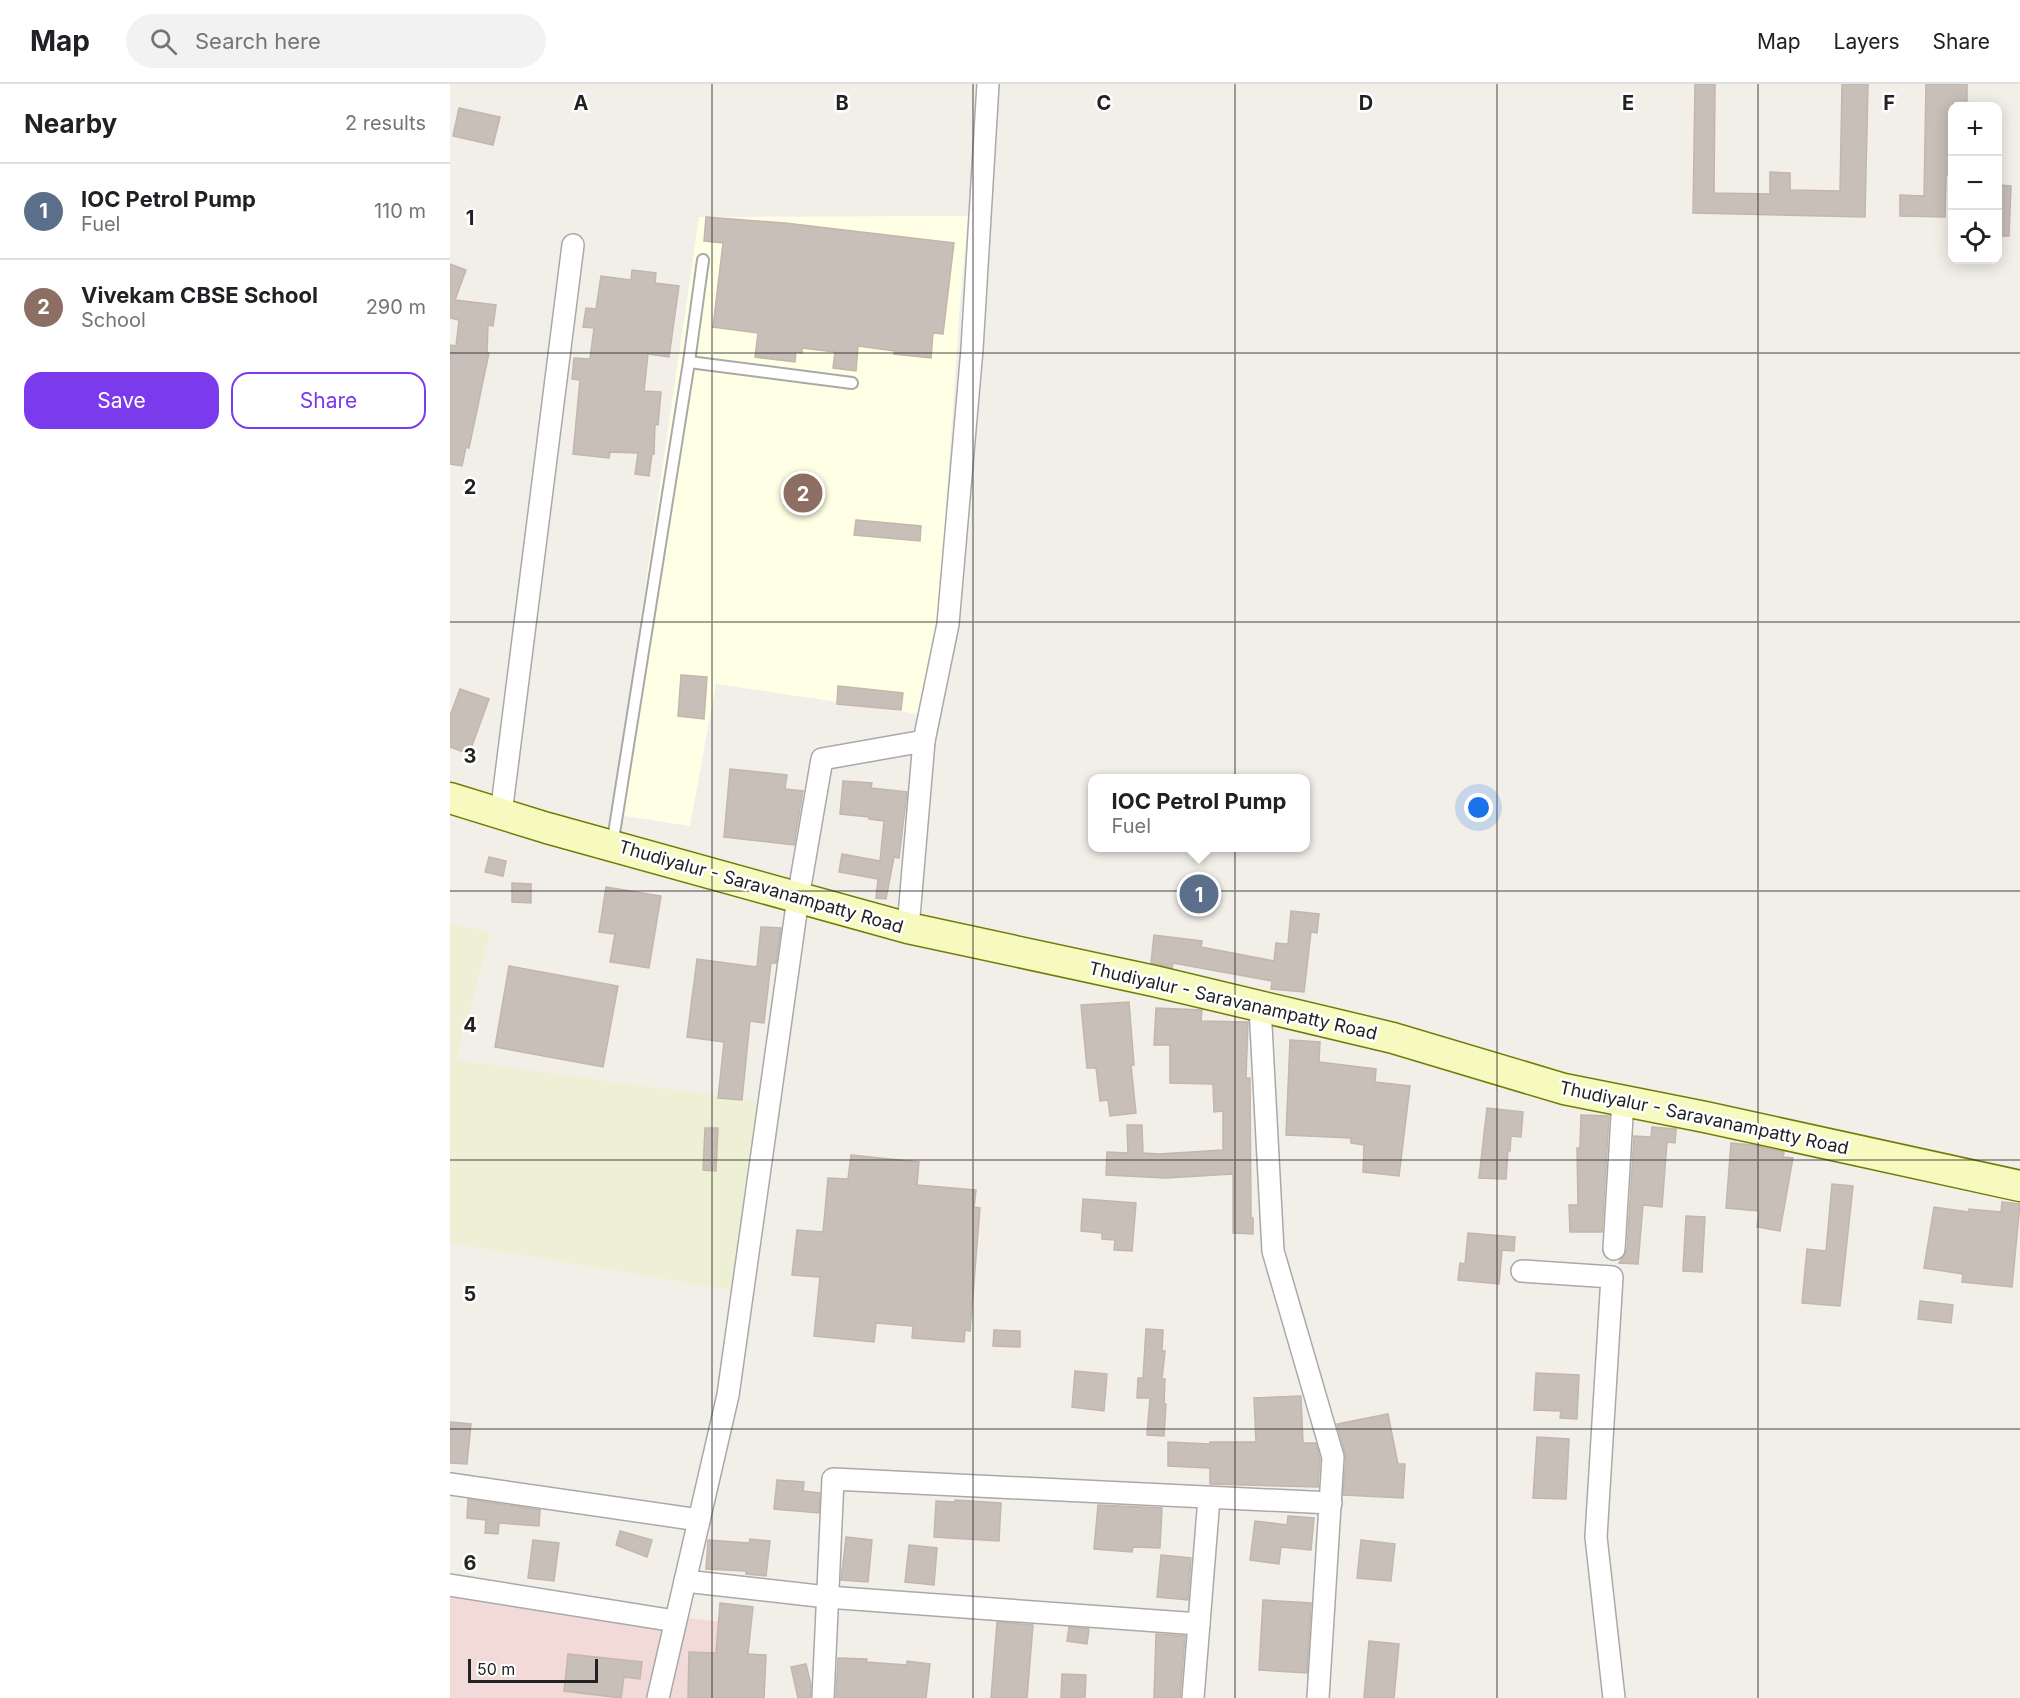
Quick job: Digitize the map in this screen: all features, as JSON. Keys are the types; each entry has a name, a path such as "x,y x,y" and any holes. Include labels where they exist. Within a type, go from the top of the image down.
{"main road":[{"name":"Thudiyalur - Saravanampatty Road","path":"450,798 612,846 908,928 1154,981 1393,1038 1564,1089 2020,1186"}],"street":[{"path":"908,928 924,741 948,624 972,349 988,84"},
{"path":"501,814 573,245"},
{"path":"658,1698 728,1395 798,898 822,759 924,741"},
{"path":"1260,1007 1273,1251 1333,1458 1318,1698"},
{"path":"1614,1249 1623,1100"},
{"path":"1522,1271 1612,1277 1596,1537 1614,1698"},
{"path":"823,1698 833,1479 1331,1503"},
{"path":"450,1484 699,1520"},
{"path":"1193,1698 1209,1497"},
{"path":"685,1581 827,1597 1199,1624"},
{"path":"450,1585 675,1621"}],"lane":[{"path":"612,846 689,362 703,260"},
{"path":"689,362 852,383"}],"shaded area":[{"path":"968,216 932,716 716,684 690,826 612,814 699,217"},
{"path":"450,922 491,933 456,1060 769,1103 742,1292 450,1243"},
{"path":"450,1591 731,1623 722,1698 450,1698"}],"building":[{"path":"1695,84 1715,84 1714,193 1770,194 1770,172 1790,173 1790,190 1840,191 1842,84 1868,84 1865,217 1693,213"},
{"path":"1926,84 1967,84 1967,101 1948,102 1948,175 1946,175 1945,217 1900,216 1900,195 1924,196"},
{"path":"459,108 500,117 493,145 453,136"},
{"path":"2002,185 2011,186 2009,236 2002,236"},
{"path":"706,217 785,223 954,243 943,334 933,333 931,358 894,354 895,351 858,346 856,371 833,368 835,352 802,348 802,353 796,352 795,362 755,357 758,333 713,327 723,243 704,241"},
{"path":"450,264 466,270 455,300 496,305 493,326 488,325 487,353 489,353 469,448 466,447 462,466 450,464 450,345 456,346 459,320 450,318"},
{"path":"632,270 656,273 655,283 679,286 669,357 648,354 644,391 661,392 658,425 655,424 654,454 652,454 649,476 635,474 638,453 610,452 609,458 573,454 580,380 572,379 574,358 590,359 594,328 583,327 586,308 596,309 601,276 631,280"},
{"path":"856,520 921,526 920,541 854,535"},
{"path":"681,675 707,677 704,719 678,716"},
{"path":"838,686 903,693 901,710 837,704"},
{"path":"460,689 489,699 469,754 450,747 450,716"},
{"path":"730,769 787,775 785,789 803,791 794,845 724,837"},
{"path":"843,781 872,783 871,788 907,792 899,858 894,857 886,899 876,898 878,879 839,872 842,854 880,861 884,821 840,814"},
{"path":"489,857 506,861 503,876 485,872"},
{"path":"512,883 531,884 531,903 512,902"},
{"path":"606,887 661,896 649,968 610,962 615,934 599,932"},
{"path":"1291,911 1319,914 1317,933 1311,932 1304,992 1271,989 1272,981 1173,963 1172,968 1151,963 1154,935 1202,941 1201,947 1274,961 1276,943 1288,944"},
{"path":"761,927 781,928 776,963 771,963 764,1023 750,1021 742,1100 718,1098 724,1042 687,1037 697,959 757,967"},
{"path":"509,966 618,986 603,1067 495,1047"},
{"path":"1129,1002 1134,1065 1131,1065 1136,1113 1110,1116 1108,1100 1100,1101 1096,1068 1087,1068 1081,1005"},
{"path":"1156,1008 1202,1010 1201,1021 1248,1022 1246,1078 1250,1078 1253,1234 1233,1233 1233,1174 1166,1178 1106,1175 1107,1152 1128,1153 1127,1125 1142,1125 1143,1153 1223,1150 1223,1111 1214,1112 1213,1084 1170,1083 1170,1045 1154,1045"},
{"path":"1290,1040 1320,1042 1319,1062 1376,1069 1375,1082 1410,1086 1399,1176 1363,1172 1364,1145 1351,1143 1351,1138 1286,1135"},
{"path":"1487,1108 1523,1112 1521,1137 1511,1136 1506,1179 1479,1178"},
{"path":"1581,1115 1609,1116 1602,1232 1570,1232 1569,1205 1578,1205 1577,1148 1580,1148"},
{"path":"1652,1127 1676,1129 1675,1143 1667,1142 1662,1207 1643,1205 1638,1264 1619,1263 1627,1250 1634,1136 1651,1137"},
{"path":"705,1128 718,1128 716,1171 703,1170"},
{"path":"1731,1143 1784,1152 1783,1157 1793,1158 1780,1231 1757,1227 1759,1211 1726,1208"},
{"path":"851,1155 919,1162 917,1185 976,1190 974,1207 980,1208 970,1331 965,1330 964,1342 912,1338 913,1326 876,1323 874,1342 814,1336 820,1277 792,1275 797,1230 823,1232 828,1178 848,1179"},
{"path":"1832,1184 1853,1186 1840,1306 1802,1303 1807,1249 1826,1251"},
{"path":"1083,1199 1136,1203 1132,1251 1114,1250 1115,1240 1102,1239 1102,1233 1081,1231"},
{"path":"2002,1202 2020,1204 2012,1287 1962,1282 1963,1274 1924,1268 1934,1207 1969,1212 1969,1209 2001,1212"},
{"path":"1686,1216 1705,1217 1702,1272 1683,1271"},
{"path":"1468,1233 1515,1237 1514,1251 1502,1250 1499,1284 1458,1280 1460,1263 1465,1264"},
{"path":"1920,1301 1953,1305 1951,1323 1918,1319"},
{"path":"1146,1329 1163,1330 1162,1351 1165,1351 1162,1379 1165,1379 1164,1404 1166,1404 1164,1436 1147,1435 1150,1398 1137,1398 1138,1378 1143,1378"},
{"path":"994,1330 1020,1331 1020,1347 993,1346"},
{"path":"1075,1371 1107,1374 1104,1411 1072,1407"},
{"path":"1536,1373 1579,1375 1577,1419 1560,1418 1561,1411 1534,1410"},
{"path":"1301,1396 1303,1443 1316,1443 1320,1458 1318,1487 1210,1484 1210,1468 1168,1466 1168,1442 1210,1444 1210,1442 1256,1442 1254,1398"},
{"path":"1388,1414 1398,1464 1405,1464 1403,1498 1343,1495 1346,1457 1337,1424"},
{"path":"450,1422 471,1424 467,1464 450,1463"},
{"path":"1537,1437 1569,1439 1566,1499 1533,1498"},
{"path":"777,1480 804,1482 803,1491 820,1493 819,1513 774,1509"},
{"path":"468,1499 540,1510 539,1526 499,1523 498,1534 485,1533 486,1520 467,1518"},
{"path":"955,1500 1001,1503 999,1541 934,1537 936,1501 955,1502"},
{"path":"1098,1505 1162,1508 1160,1548 1133,1547 1132,1552 1094,1549"},
{"path":"1288,1516 1314,1518 1311,1550 1281,1547 1279,1564 1250,1560 1255,1521 1287,1525"},
{"path":"620,1531 652,1540 647,1557 616,1545"},
{"path":"846,1537 872,1540 868,1582 841,1580"},
{"path":"750,1539 770,1541 766,1576 746,1574 746,1571 706,1569 708,1540 749,1543"},
{"path":"533,1540 559,1543 554,1581 528,1578"},
{"path":"1361,1540 1395,1544 1391,1581 1357,1578"},
{"path":"909,1545 937,1548 934,1585 905,1582"},
{"path":"1161,1555 1191,1558 1188,1600 1157,1597"},
{"path":"1263,1600 1311,1603 1307,1673 1259,1670"},
{"path":"720,1603 753,1607 748,1654 766,1655 764,1698 688,1698 689,1652 716,1653"},
{"path":"997,1622 1033,1625 1027,1698 991,1698"},
{"path":"1069,1627 1089,1629 1087,1644 1067,1641"},
{"path":"1156,1634 1185,1636 1180,1698 1154,1698"},
{"path":"1369,1641 1399,1644 1394,1698 1364,1698"},
{"path":"568,1654 642,1662 640,1679 624,1677 621,1698 564,1691"},
{"path":"838,1658 867,1659 866,1662 907,1665 907,1661 930,1664 926,1698 836,1698"},
{"path":"806,1664 811,1685 810,1698 798,1698 791,1667"},
{"path":"1062,1674 1086,1675 1085,1698 1061,1698"}],"place":[{"name":"Vivekam CBSE School","path":"803,493"},
{"name":"IOC Petrol Pump","path":"1199,894"}]}
